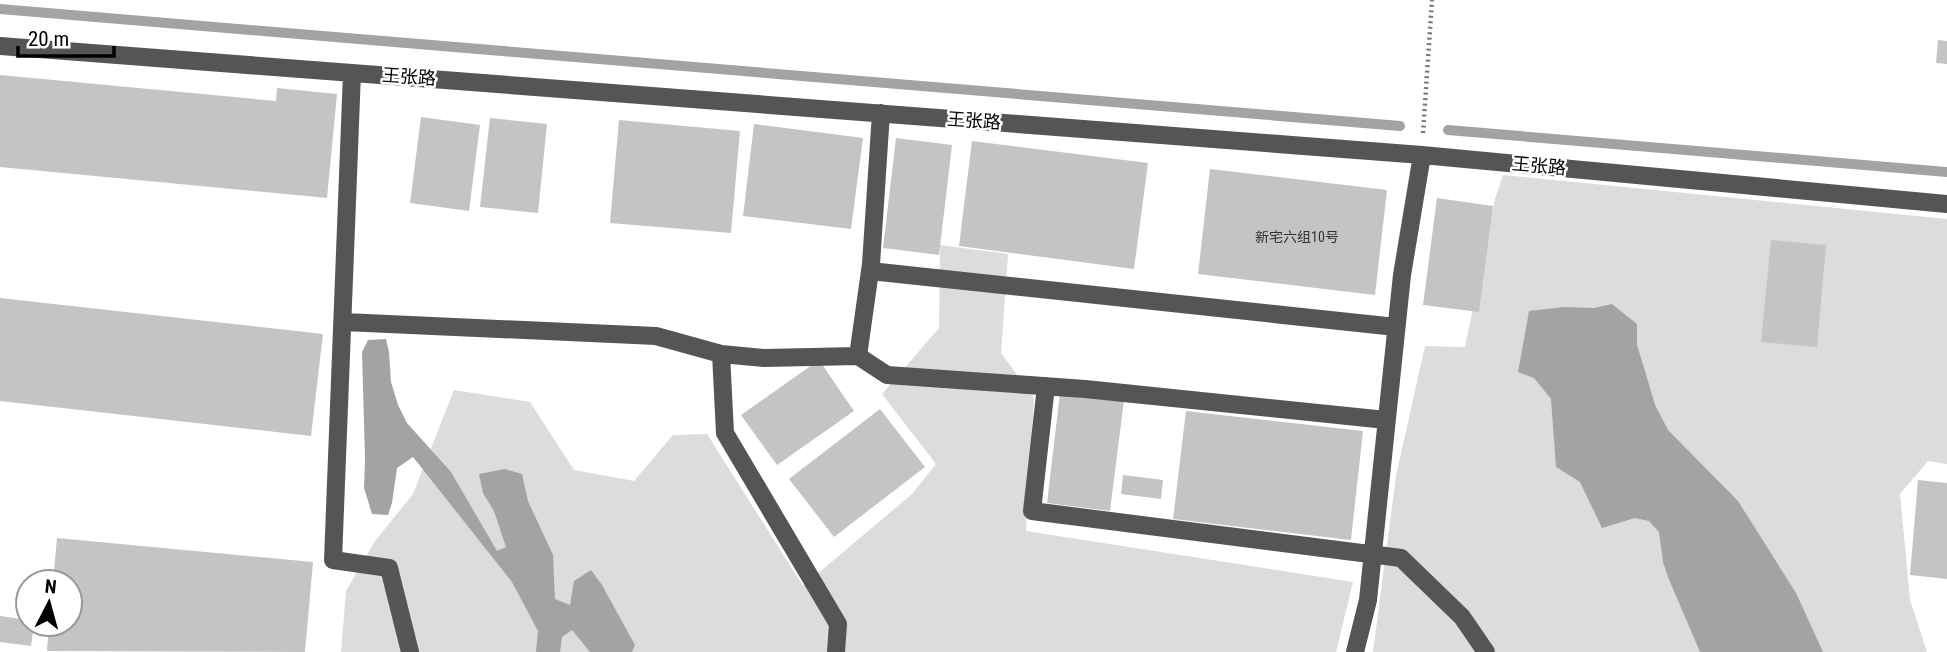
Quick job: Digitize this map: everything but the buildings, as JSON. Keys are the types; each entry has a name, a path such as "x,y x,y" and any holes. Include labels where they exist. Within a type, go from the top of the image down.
{"street":[{"name":"王张路","path":"0,46 1422,155 1947,204"},
{"path":"352,73 333,560 388,568 410,652"},
{"path":"858,356 870,271 881,113"},
{"path":"1355,652 1367,600 1402,275 1422,155"},
{"path":"870,271 1396,327"},
{"path":"344,322 656,336 721,354 765,358 858,356 887,374 1046,386 1386,420"},
{"path":"721,354 725,433 838,624 836,652"},
{"path":"1046,386 1032,512 1401,558 1462,617 1486,652"}],"path":[{"path":"1422,155 1432,0"}],"shaded area":[{"path":"1503,175 1947,219 1947,464 1928,461 1900,494 1910,600 1927,652 1373,652 1396,476 1425,346 1465,347 1495,199"},
{"path":"940,245 1008,254 1001,353 1034,398 1026,531 1353,582 1336,652 341,652 346,591 375,541 413,494 454,390 530,402 574,470 634,481 673,435 707,434 803,586 912,494 936,464 882,394 939,328"},
{"path":"1612,304 1637,324 1637,345 1655,405 1668,430 1738,501 1796,593 1823,652 1700,652 1668,577 1659,532 1649,521 1635,518 1602,528 1580,482 1556,467 1551,399 1534,378 1518,372 1529,311 1564,307 1594,308"},
{"path":"386,339 391,382 407,423 451,472 497,551 506,547 494,511 483,493 479,474 505,469 522,474 528,501 553,555 555,599 570,605 574,581 591,570 635,645 632,652 590,652 572,630 562,637 560,652 536,652 538,631 512,582 413,457 397,468 388,515 372,514 364,488 362,352 368,340"}],"waterway":[{"path":"0,9 1400,126"},
{"path":"1448,130 1947,172"}]}
